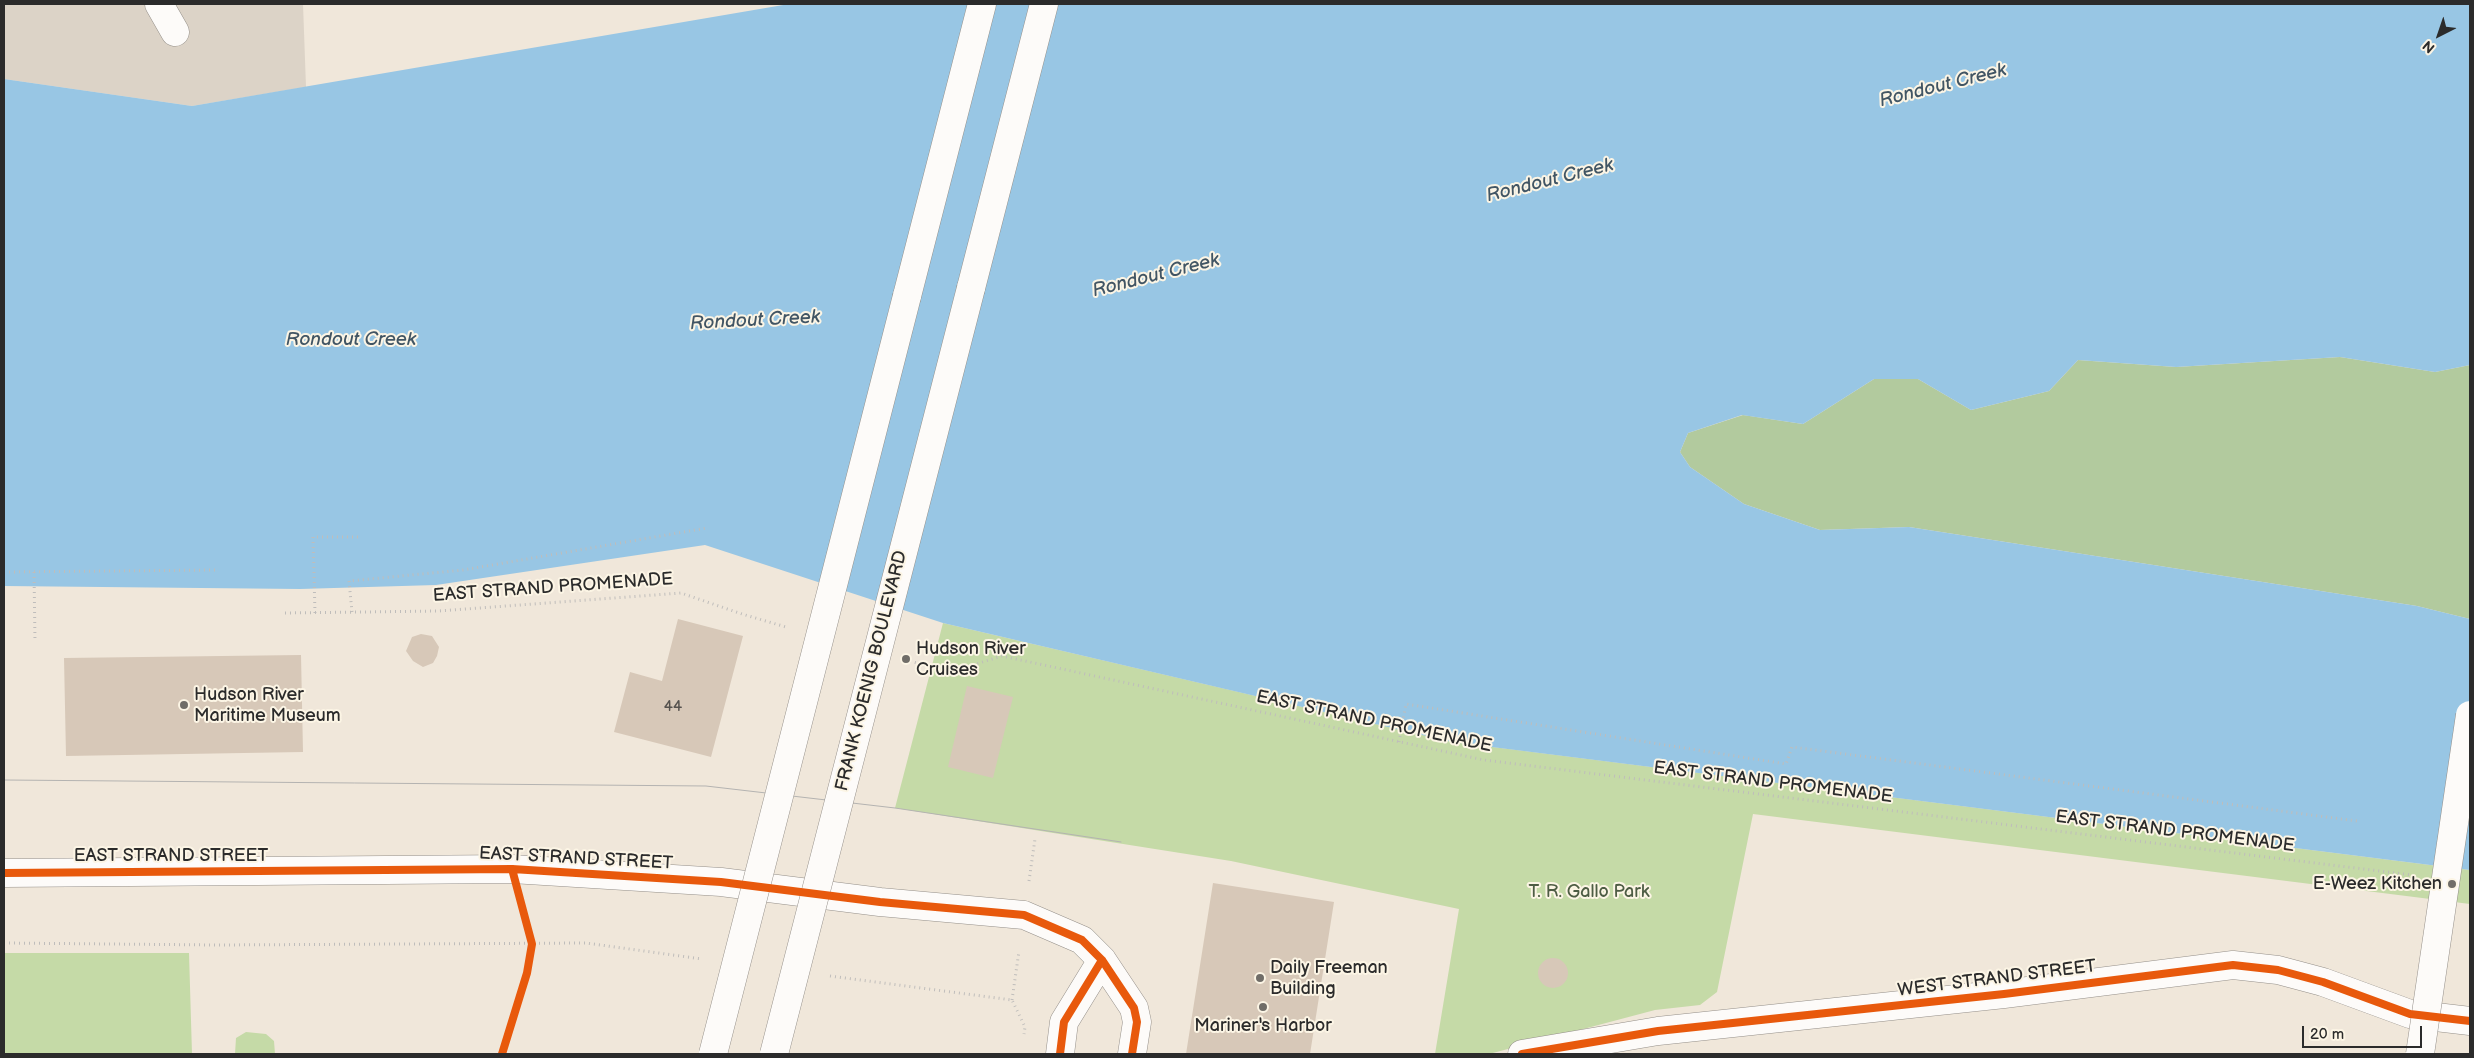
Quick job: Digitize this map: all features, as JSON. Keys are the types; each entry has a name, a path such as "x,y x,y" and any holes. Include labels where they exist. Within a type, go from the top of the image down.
{"main road":[{"path":"159,4 175,32"},
{"path":"713,1054 982,4"},
{"name":"FRANK KOENIG BOULEVARD","path":"774,1054 1044,4"},
{"path":"2420,1054 2470,715"},
{"name":"EAST STRAND STREET","path":"4,873 512,869 721,882 880,902 1024,916 1082,940 1102,960 1134,1008 1137,1022 1132,1054"},
{"path":"1060,1054 1064,1022 1102,960"},
{"name":"WEST STRAND STREET","path":"1522,1054 1658,1031 2004,994 2233,965 2278,970 2322,982 2410,1014 2470,1021"}],"path":[{"path":"352,612 350,581 463,570 707,528"},
{"path":"315,613 313,537 360,537"},
{"path":"4,572 215,570"},
{"path":"34,572 35,641"},
{"path":"1399,742 1406,704 1786,764 1792,747 2357,821"},
{"path":"502,1054 527,973 532,944 512,869"},
{"path":"4,942 216,945 586,943 705,959"},
{"path":"823,975 1012,1000 1025,1027 1024,1036"}],"shaded area":[{"path":"4,4 303,4 306,87 192,106 4,79"}],"green space":[{"path":"2340,357 2435,372 2470,365 2470,619 2417,606 1909,527 1820,530 1744,504 1690,467 1680,452 1688,433 1743,415 1803,424 1874,379 1918,379 1971,410 2049,391 2078,360 2176,367"},
{"name":"T. R. Gallo Park","path":"943,623 1453,742 2470,870 2470,904 1753,814 1717,992 1700,1005 1655,1010 1489,1054 1435,1054 1459,909 1231,861 895,808"},
{"path":"4,953 189,953 192,1054 4,1054"},
{"path":"246,1032 266,1034 274,1041 275,1054 235,1054 236,1038"}],"water":[{"name":"Rondout Creek","path":"789,4 2470,4 2470,365 2435,372 2340,357 2176,367 2078,360 2049,391 1971,410 1918,379 1874,379 1803,424 1742,415 1688,433 1680,452 1690,467 1744,504 1820,530 1909,527 2417,606 2470,619 2470,870 1452,742 943,623 705,545 436,585 300,589 4,586 4,79 192,106"}],"building":[{"path":"678,619 743,636 711,757 614,732 630,672 662,681"},
{"path":"421,634 432,636 439,647 433,663 423,667 413,661 406,651 412,637"},
{"name":"Hudson River Maritime Museum","path":"301,655 303,752 66,756 64,658"},
{"path":"967,686 1013,697 993,778 948,767"},
{"name":"Daily Freeman Building","path":"1213,883 1334,902 1310,1054 1186,1054"},
{"path":"1553,958 1564,962 1568,973 1564,984 1553,988 1542,984 1538,973 1542,962"}],"tram line":[{"path":"4,780 706,786 895,808 1121,842"}],"cycle path":[{"path":"4,873 512,869 721,882 880,902 1024,915 1082,940 1102,960 1134,1008 1137,1022 1132,1054"},
{"path":"502,1054 527,973 532,944 512,869"},
{"path":"1060,1054 1064,1022 1102,960"},
{"path":"1522,1054 1658,1031 2004,994 2233,965 2278,970 2323,982 2410,1014 2470,1021"}],"place":[{"name":"Hudson River Cruises","path":"906,659"},
{"name":"Hudson River Maritime Museum","path":"184,705"},
{"name":"E-Weez Kitchen","path":"2452,884"},
{"name":"Daily Freeman Building","path":"1260,978"},
{"name":"Mariner's Harbor","path":"1263,1007"}]}
